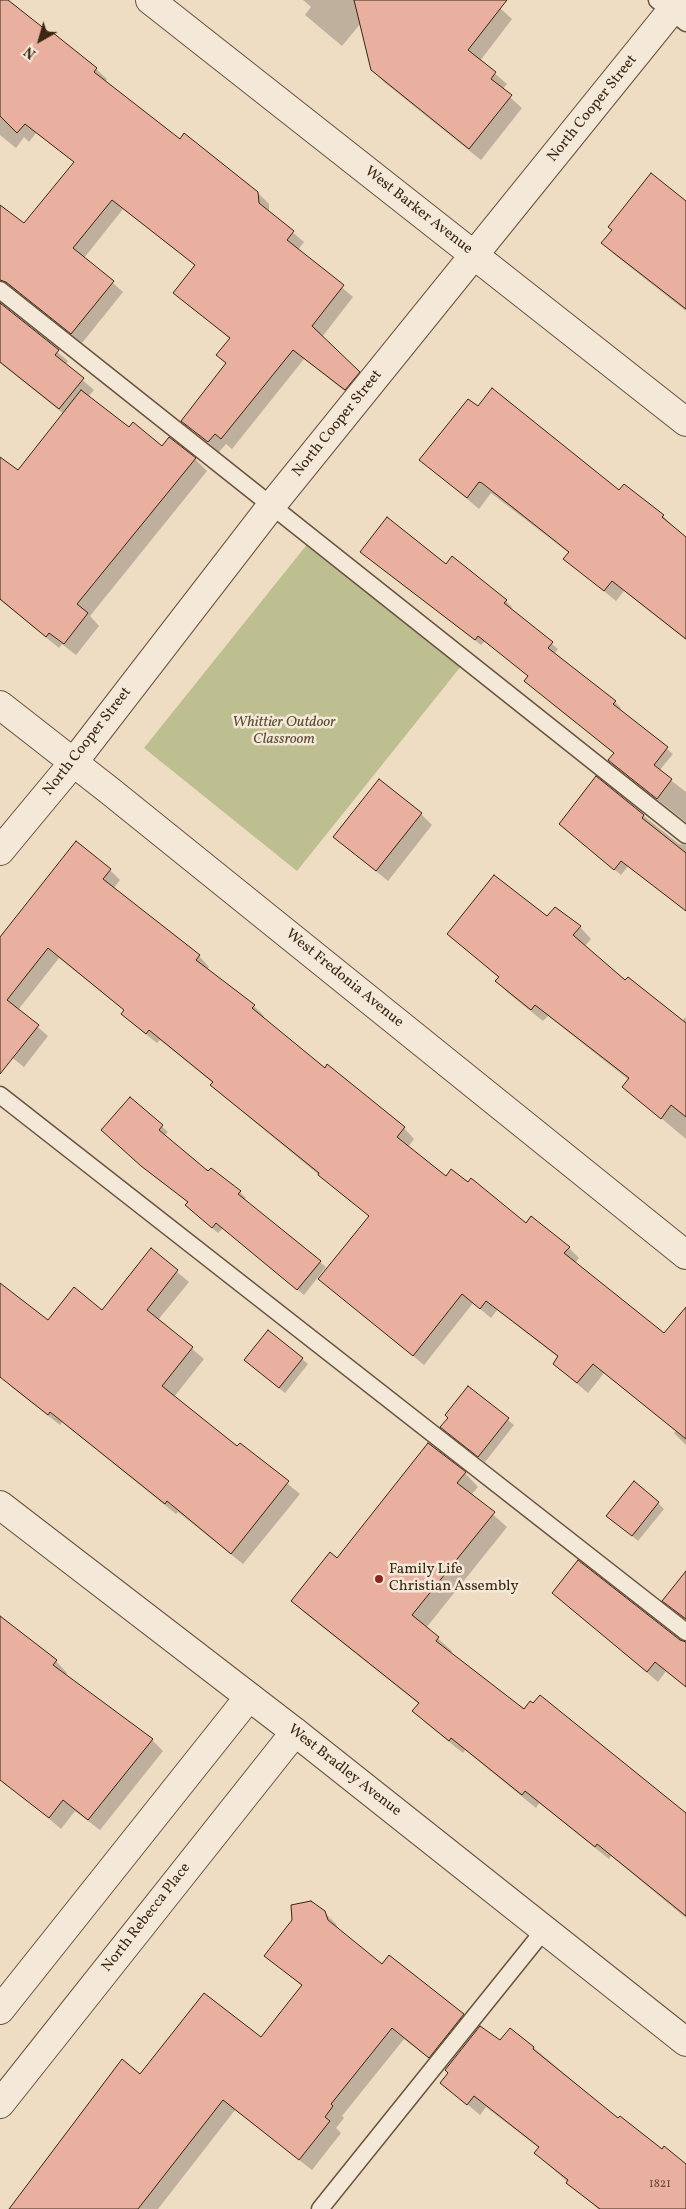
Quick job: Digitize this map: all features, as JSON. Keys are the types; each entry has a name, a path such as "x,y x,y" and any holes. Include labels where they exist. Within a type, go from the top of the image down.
{"street":[{"name":"West Barker Avenue","path":"150,0 686,422"},
{"name":"North Cooper Street","path":"0,851 72,763 272,505 674,8"},
{"name":"West Fredonia Avenue","path":"0,706 686,1255"},
{"name":"West Bradley Avenue","path":"0,1505 295,1732 545,1928 686,2042"},
{"path":"0,2010 249,1697"},
{"name":"North Rebecca Place","path":"0,2104 295,1732"}],"lane":[{"path":"0,290 686,835"},
{"path":"0,1095 686,1632"},
{"path":"320,2209 545,1928"}],"green space":[{"name":"Whittier Outdoor Classroom","path":"313,537 466,660 297,871 144,748"}],"building":[{"path":"0,0 8,0 51,34 52,32 97,68 94,72 180,139 184,133 258,192 259,203 294,231 287,240 344,285 312,326 360,372 345,390 293,350 221,439 215,434 208,442 181,421 226,363 216,355 230,338 173,293 195,265 112,200 73,248 114,281 71,334 6,282 0,280 0,205 24,223 74,162 25,124 17,133 0,116"},
{"path":"354,0 507,0 468,50 496,72 491,79 512,95 469,149 371,70"},
{"path":"651,173 686,201 686,309 601,243 612,230 608,227"},
{"path":"0,303 59,350 55,355 84,378 59,409 0,362"},
{"path":"492,388 619,490 624,484 664,515 662,517 686,537 686,639 612,581 604,591 563,559 569,552 482,483 479,482 467,498 419,460 468,399 478,406"},
{"path":"81,390 129,427 133,422 162,446 169,437 196,458 77,604 88,613 64,644 49,633 46,637 0,599 0,457 18,470"},
{"path":"387,517 446,564 452,556 507,600 504,603 553,642 548,648 616,701 613,704 668,747 654,765 672,779 657,799 608,760 614,753 524,681 528,676 478,636 475,640 360,552"},
{"path":"596,776 644,815 642,818 686,853 686,911 621,861 614,870 559,824"},
{"path":"379,779 422,813 376,871 333,837"},
{"path":"76,841 111,869 103,879 200,955 196,960 255,1005 252,1008 325,1068 327,1064 405,1127 397,1137 446,1176 451,1169 468,1182 471,1178 526,1223 531,1216 570,1247 564,1253 664,1333 686,1307 686,1439 593,1364 577,1383 553,1364 558,1356 486,1301 480,1309 462,1294 413,1356 318,1279 369,1216 210,1085 213,1082 149,1030 146,1034 121,1014 124,1010 48,948 7,1000 39,1025 0,1074 0,937"},
{"path":"494,875 547,916 555,907 581,926 573,935 625,980 628,977 686,1023 686,1117 671,1105 661,1119 622,1087 629,1078 535,1005 531,1010 495,981 499,977 447,934"},
{"path":"130,1097 163,1125 159,1130 208,1171 211,1168 241,1191 238,1194 321,1261 297,1290 216,1223 212,1228 185,1205 188,1202 141,1166 101,1130"},
{"path":"151,1248 178,1270 147,1310 193,1347 162,1386 237,1446 240,1443 289,1481 231,1554 167,1501 165,1504 50,1412 48,1415 0,1377 0,1283 48,1320 74,1287 102,1310"},
{"path":"268,1330 303,1358 279,1388 244,1360"},
{"path":"468,1386 509,1418 478,1457 440,1427 448,1418 445,1415"},
{"path":"428,1443 466,1472 457,1483 495,1512 412,1615 439,1637 436,1641 524,1709 530,1701 533,1703 540,1695 686,1813 686,1916 597,1844 595,1847 525,1791 522,1795 451,1738 449,1741 412,1711 419,1703 291,1601 330,1552 337,1558"},
{"path":"634,1481 659,1502 632,1536 606,1516"},
{"path":"578,1560 680,1640 686,1642 686,1687 655,1662 647,1672 552,1593"},
{"path":"686,1571 686,1619 662,1601"},
{"path":"0,1616 57,1660 53,1665 153,1739 88,1820 63,1800 49,1818 0,1780"},
{"path":"311,1901 325,1911 328,1920 382,1964 389,1955 464,2014 429,2058 392,2028 331,2104 333,2106 325,2117 330,2121 299,2160 223,2100 138,2209 9,2209 122,2059 140,2074 204,1993 261,2037 302,1985 264,1956 292,1920 291,1905"},
{"path":"480,2026 500,2040 510,2028 618,2118 620,2116 662,2149 664,2146 686,2164 686,2209 600,2209 566,2183 568,2180 534,2153 539,2147 474,2096 467,2105 440,2083 448,2073 445,2070"}],"place":[{"name":"Family Life Christian Assembly","path":"379,1579"}]}
